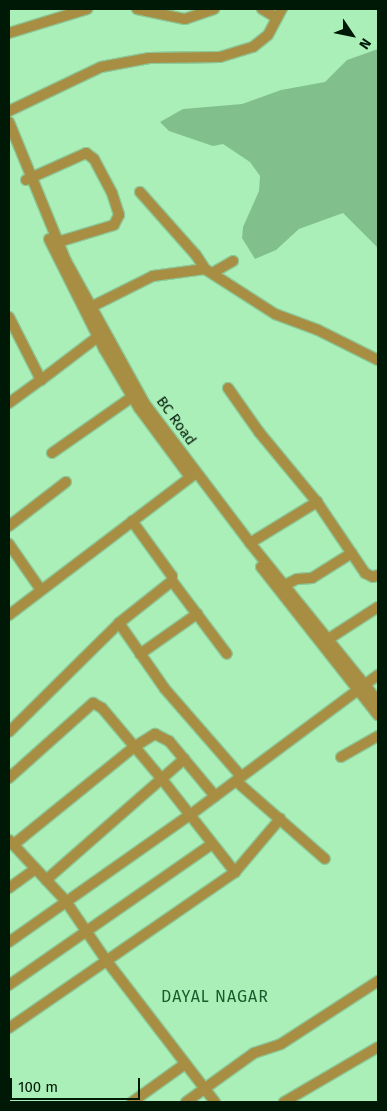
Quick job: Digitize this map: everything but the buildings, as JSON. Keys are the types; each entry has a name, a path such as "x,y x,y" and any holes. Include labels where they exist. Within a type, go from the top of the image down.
{"street":[{"path":"9,34 87,9"},
{"path":"137,9 185,19 214,9"},
{"path":"9,110 101,67 149,58 220,57 253,47 268,35 279,13 262,9"},
{"name":"BC Road","path":"9,122 60,266 100,334 193,476 330,638 362,685 378,715"},
{"name":"BC Road","path":"9,142 91,307 100,334 132,397 193,476 362,685 378,701"},
{"path":"28,179 86,153 94,159 112,193 119,215 114,225 58,242"},
{"path":"140,192 209,270 275,314 318,330 378,360"},
{"path":"91,307 153,276 209,270 232,261"},
{"path":"10,321 41,380"},
{"path":"9,403 100,334"},
{"path":"228,388 259,432 316,502 369,576 378,575"},
{"path":"52,453 132,397"},
{"path":"9,615 193,476"},
{"path":"9,526 66,482"},
{"path":"250,543 316,502"},
{"path":"132,521 172,576 172,581 227,654"},
{"path":"9,544 41,590"},
{"path":"285,585 297,579 312,578 352,553"},
{"path":"9,732 119,623 172,581"},
{"path":"330,638 378,607"},
{"path":"140,654 197,614"},
{"path":"119,623 140,654 238,778 325,859"},
{"path":"9,942 65,900 190,815 362,685 378,675"},
{"path":"9,778 93,703 102,708 161,778 235,872"},
{"path":"215,796 160,734 134,747 11,842 65,900 106,960 215,1102"},
{"path":"341,757 378,736"},
{"path":"46,880 184,759"},
{"path":"9,1028 235,872 280,819"},
{"path":"9,985 212,844"},
{"path":"9,888 35,868"},
{"path":"186,1102 254,1053 281,1044 378,981"},
{"path":"284,1102 378,1047"},
{"path":"132,1102 185,1064"}],"green space":[{"path":"378,49 378,248 343,213 299,229 276,250 255,259 242,238 243,227 259,191 260,176 250,162 223,144 213,146 169,131 160,122 183,109 242,104 281,90 325,82 347,60"}],"district":[{"name":"DAYAL NAGAR","path":"215,997"}]}
